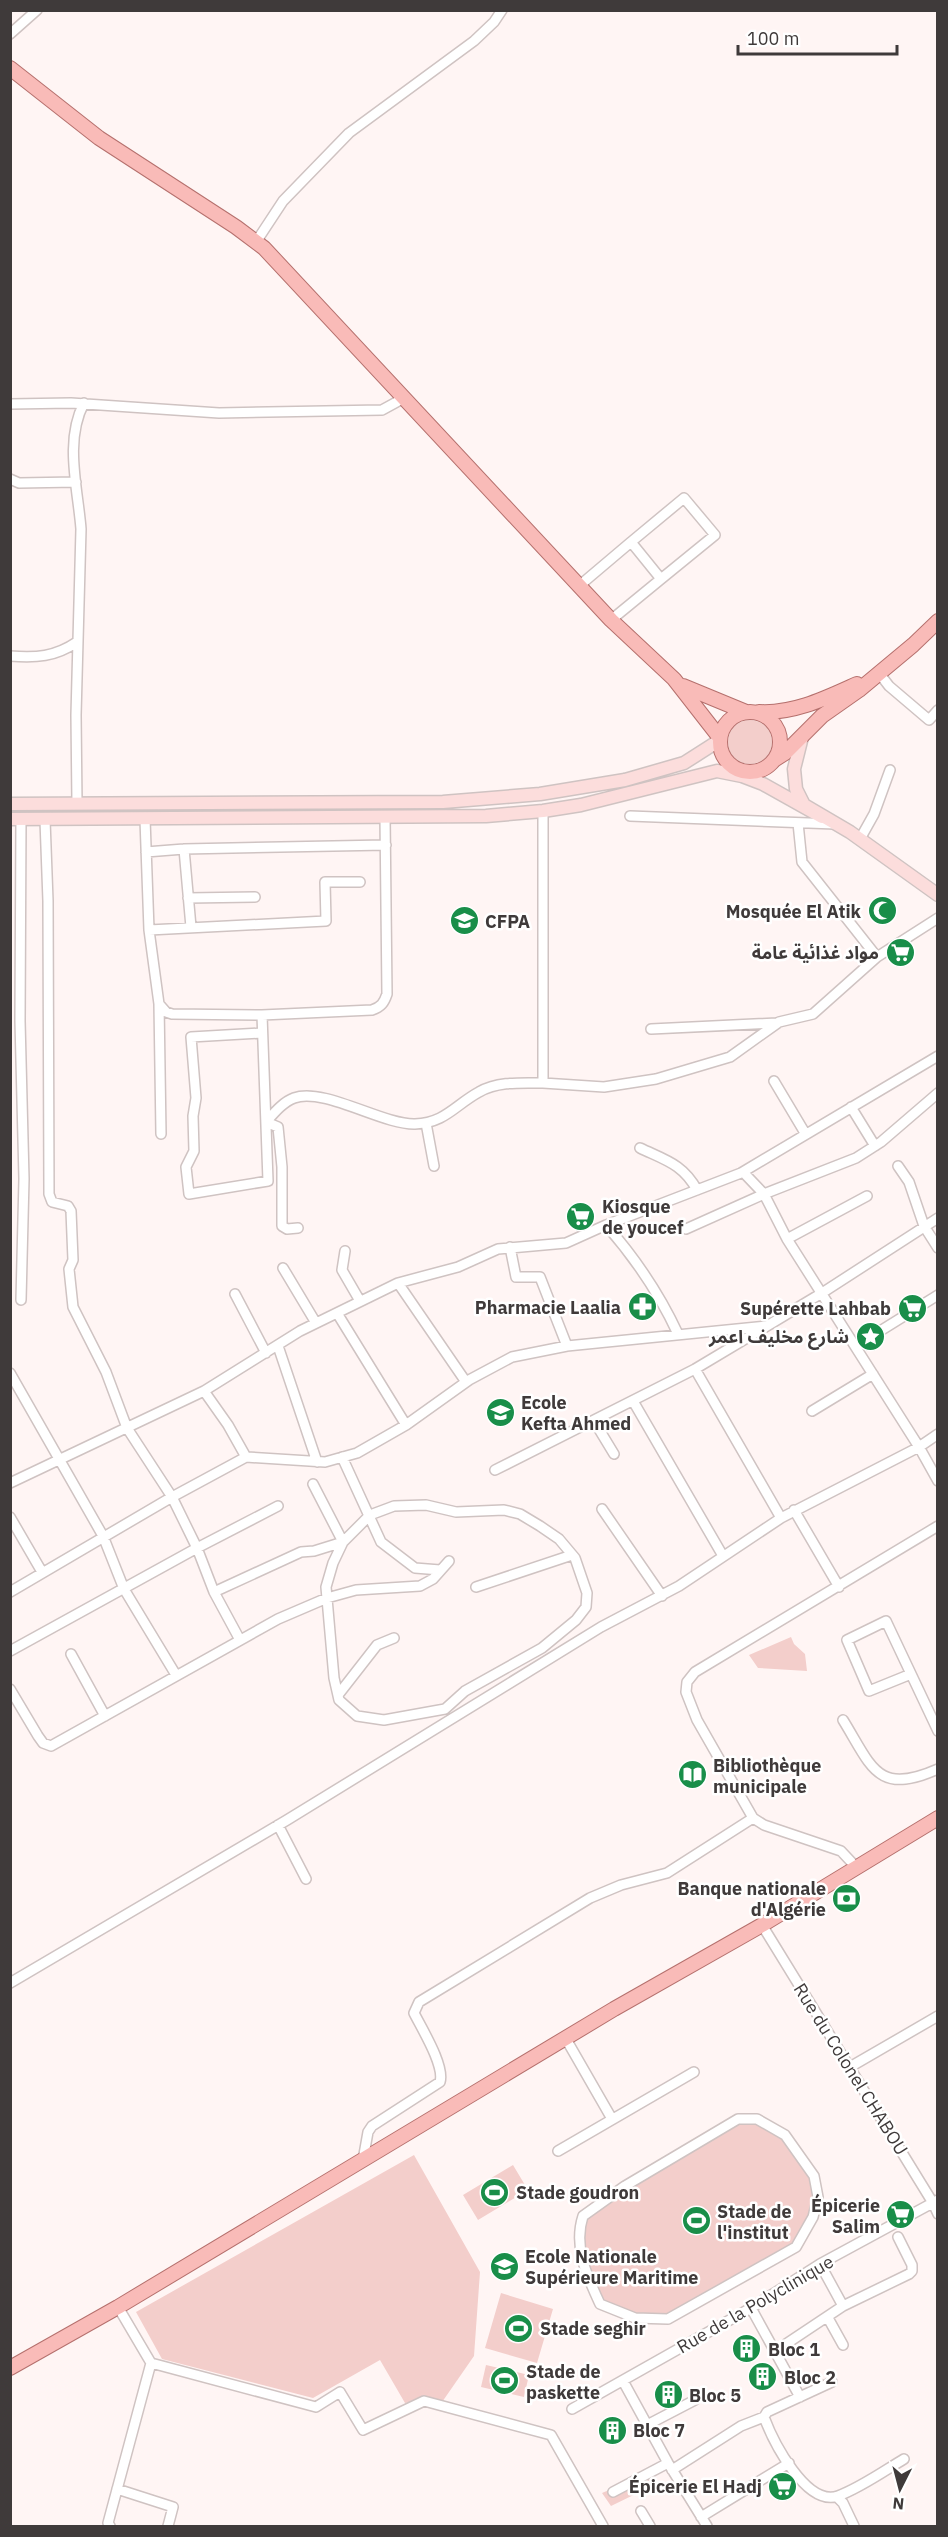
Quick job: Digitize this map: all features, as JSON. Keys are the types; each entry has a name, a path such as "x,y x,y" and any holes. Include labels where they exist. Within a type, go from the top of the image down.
{"main road":[{"path":"10,68 99,138 256,242 302,286 579,586 674,679 720,739"},
{"path":"16,819 486,816 543,811 602,801 717,771 760,770 774,760 783,748 804,734 822,716 877,674 938,621"},
{"path":"877,674 815,703 774,712 751,712 731,718 725,724 720,739 720,748 728,763 838,825 938,895"},
{"path":"674,679 694,692 771,720 777,727 783,748 794,770"},
{"path":"804,734 797,749 794,770 796,789 809,809 822,817"},
{"path":"10,804 443,802 500,799 583,788 655,773 690,761 720,739"},
{"path":"717,771 742,776 763,784"},
{"path":"10,2368 118,2307 937,1820"}],"street":[{"path":"10,34 37,10"},
{"path":"256,242 283,201 350,133 474,41 494,22 502,10"},
{"path":"10,404 84,404 219,413 382,410 404,398"},
{"path":"77,803 77,642 81,529 76,482 75,430 84,404"},
{"path":"10,478 19,483 76,482"},
{"path":"579,586 684,498 715,535 612,620"},
{"path":"631,542 661,579"},
{"path":"10,656 39,658 49,656 77,642"},
{"path":"877,674 929,720 938,710"},
{"path":"860,839 874,814 890,770"},
{"path":"543,811 543,1083"},
{"path":"630,816 838,825"},
{"path":"159,1004 166,1012 178,1015 261,1015 372,1010 380,1007 387,994 385,818"},
{"path":"16,819 24,1179 21,1300"},
{"path":"145,819 149,930 159,1004 161,1134"},
{"path":"45,820 50,1089 49,1194 52,1202 68,1206 71,1211 74,1260 69,1269 73,1307 106,1372 127,1428 172,1497 197,1548 214,1592 240,1640"},
{"path":"798,823 802,862 877,957"},
{"path":"146,852 184,849 386,845"},
{"path":"184,849 191,927"},
{"path":"149,930 326,921 325,882 360,882"},
{"path":"188,898 255,897"},
{"path":"651,1029 777,1023 813,1014 877,957 938,918"},
{"path":"261,1015 262,1033 266,1122 268,1181 189,1194 186,1167 194,1151 193,1116 196,1098 191,1038 262,1033"},
{"path":"266,1122 282,1105 294,1098 310,1096 364,1109 398,1123 426,1123 441,1119 478,1092 489,1087 511,1083 543,1083 604,1087 656,1079 730,1057 777,1023"},
{"path":"10,1483 204,1391 316,1323 398,1283 458,1267 498,1249 556,1246 743,1172 938,1056"},
{"path":"774,1081 806,1133"},
{"path":"686,1230 764,1194 856,1158 875,1146 938,1093"},
{"path":"851,1107 875,1146"},
{"path":"266,1122 278,1128 282,1167 282,1226 287,1229 297,1228"},
{"path":"426,1123 434,1166"},
{"path":"640,1148 680,1167 690,1176 697,1190"},
{"path":"898,1166 909,1182 924,1226 938,1248"},
{"path":"743,1172 764,1194 787,1239 856,1346 938,1481"},
{"path":"787,1239 867,1196"},
{"path":"495,1470 695,1368 822,1293 938,1218"},
{"path":"606,1225 635,1258 659,1294 678,1334"},
{"path":"510,1247 516,1277 540,1277 567,1346"},
{"path":"345,1251 342,1270 360,1301"},
{"path":"283,1268 316,1323"},
{"path":"398,1283 466,1382"},
{"path":"236,1294 266,1353"},
{"path":"856,1346 938,1295"},
{"path":"337,1313 406,1425"},
{"path":"10,1592 172,1497 246,1457 317,1462 357,1453 406,1425 466,1382 512,1357 567,1346 766,1326"},
{"path":"278,1346 317,1462"},
{"path":"695,1368 781,1518"},
{"path":"10,1373 104,1536 123,1589 176,1675"},
{"path":"813,1411 873,1374"},
{"path":"204,1391 228,1425 246,1457"},
{"path":"633,1401 723,1556"},
{"path":"594,1421 614,1454"},
{"path":"10,1983 278,1825 602,1627 662,1596 794,1510 919,1447 938,1434"},
{"path":"342,1457 381,1542 415,1568 440,1570"},
{"path":"313,1484 343,1542"},
{"path":"426,1505 456,1512 504,1510 520,1514 559,1539 572,1555 582,1574 587,1593 586,1607 576,1620 542,1648 465,1690 445,1709 384,1720 357,1716 346,1708 338,1695 334,1678 326,1587 333,1563 343,1542 357,1525 370,1515 394,1506 426,1505"},
{"path":"10,1651 278,1506"},
{"path":"603,1509 662,1596"},
{"path":"794,1510 839,1587"},
{"path":"10,1517 42,1572"},
{"path":"856,1867 841,1851 764,1825 753,1818 696,1720 686,1692 687,1682 695,1672 938,1526"},
{"path":"214,1592 301,1552 314,1551 343,1542"},
{"path":"476,1587 572,1555"},
{"path":"10,1689 38,1736 47,1746 55,1744 278,1619 327,1598 356,1590 420,1586 433,1579 449,1561"},
{"path":"910,1674 869,1691 847,1640 885,1621 938,1731"},
{"path":"338,1695 377,1645 394,1638"},
{"path":"71,1654 105,1716"},
{"path":"476,1685 484,1698"},
{"path":"843,1720 871,1765 885,1778 899,1781 916,1778 938,1769"},
{"path":"363,2160 368,2132 372,2126 440,2082 441,2072 414,2013 419,2002 590,1898 621,1886 667,1873 753,1818"},
{"path":"278,1825 306,1879"},
{"name":"Rue du Colonel CHABOU","path":"762,1925 935,2201 938,2214"},
{"path":"850,2067 936,2019"},
{"path":"566,2039 612,2119"},
{"path":"558,2151 694,2072"},
{"path":"738,2119 757,2120 785,2135 814,2176 818,2197 813,2217 796,2247 668,2319 636,2318 600,2304 585,2272 579,2241 583,2216 625,2186 738,2119"},
{"name":"Rue de la Polyclinique","path":"572,2409 751,2307 820,2264 935,2201"},
{"path":"786,2344 843,2306 909,2274 912,2271 912,2265 898,2237"},
{"path":"820,2264 843,2306"},
{"path":"118,2307 151,2363 316,2407 340,2392 363,2430 424,2401 551,2435 603,2526"},
{"path":"751,2307 800,2397"},
{"path":"828,2318 843,2346"},
{"path":"110,2526 108,2523 151,2363"},
{"path":"623,2381 670,2467 707,2526"},
{"path":"613,2492 670,2467 741,2426 764,2417 767,2412 832,2382"},
{"path":"647,2426 695,2400"},
{"path":"764,2417 799,2479 814,2493 837,2497 843,2503 854,2526"},
{"path":"837,2497 904,2459"},
{"path":"701,2517 789,2463"},
{"path":"117,2489 173,2507 168,2526"},
{"path":"641,2511 650,2526"}],"shaded area":[{"path":"750,720 759,721 766,726 771,733 771,751 766,758 759,763 750,764 741,763 734,758 729,751 728,742 729,733 734,726 741,721"},
{"path":"791,1637 794,1644 805,1654 807,1671 758,1668 749,1655"},
{"name":"Stade de l'institut","path":"738,2119 757,2119 785,2135 813,2176 818,2197 803,2237 668,2319 635,2318 603,2306 585,2273 580,2226 583,2216"},
{"path":"414,2155 480,2272 474,2356 440,2405 424,2401 405,2403 380,2360 313,2398 162,2359 136,2312"},
{"name":"Stade goudron","path":"513,2165 528,2190 478,2220 463,2195"},
{"name":"Stade seghir","path":"501,2293 553,2309 537,2363 485,2348"},
{"name":"Stade de paskette","path":"486,2365 529,2375 524,2397 481,2387"},
{"path":"647,2474 652,2486 611,2506 602,2493"}],"place":[{"name":"Mosquée El Atik","path":"882,911"},
{"name":"CFPA","path":"464,921"},
{"name":"مواد غذائية عامة","path":"900,952"},
{"name":"Kiosque de youcef","path":"581,1216"},
{"name":"Pharmacie Laalia","path":"642,1307"},
{"name":"Supérette Lahbab","path":"912,1308"},
{"name":"شارع مخليف اعمر","path":"870,1336"},
{"name":"Ecole Kefta Ahmed","path":"500,1412"},
{"name":"Bibliothèque municipale","path":"692,1775"},
{"name":"Banque nationale d'Algérie","path":"847,1898"},
{"name":"Stade goudron","path":"495,2192"},
{"name":"Épicerie Salim","path":"901,2215"},
{"name":"Stade de l'institut","path":"696,2221"},
{"name":"Ecole Nationale Supérieure Maritime","path":"504,2266"},
{"name":"Stade seghir","path":"519,2328"},
{"name":"Bloc 1","path":"747,2349"},
{"name":"Bloc 2","path":"763,2377"},
{"name":"Stade de paskette","path":"505,2381"},
{"name":"Bloc 5","path":"668,2395"},
{"name":"Bloc 7","path":"612,2430"},
{"name":"Épicerie El Hadj","path":"783,2486"}]}
